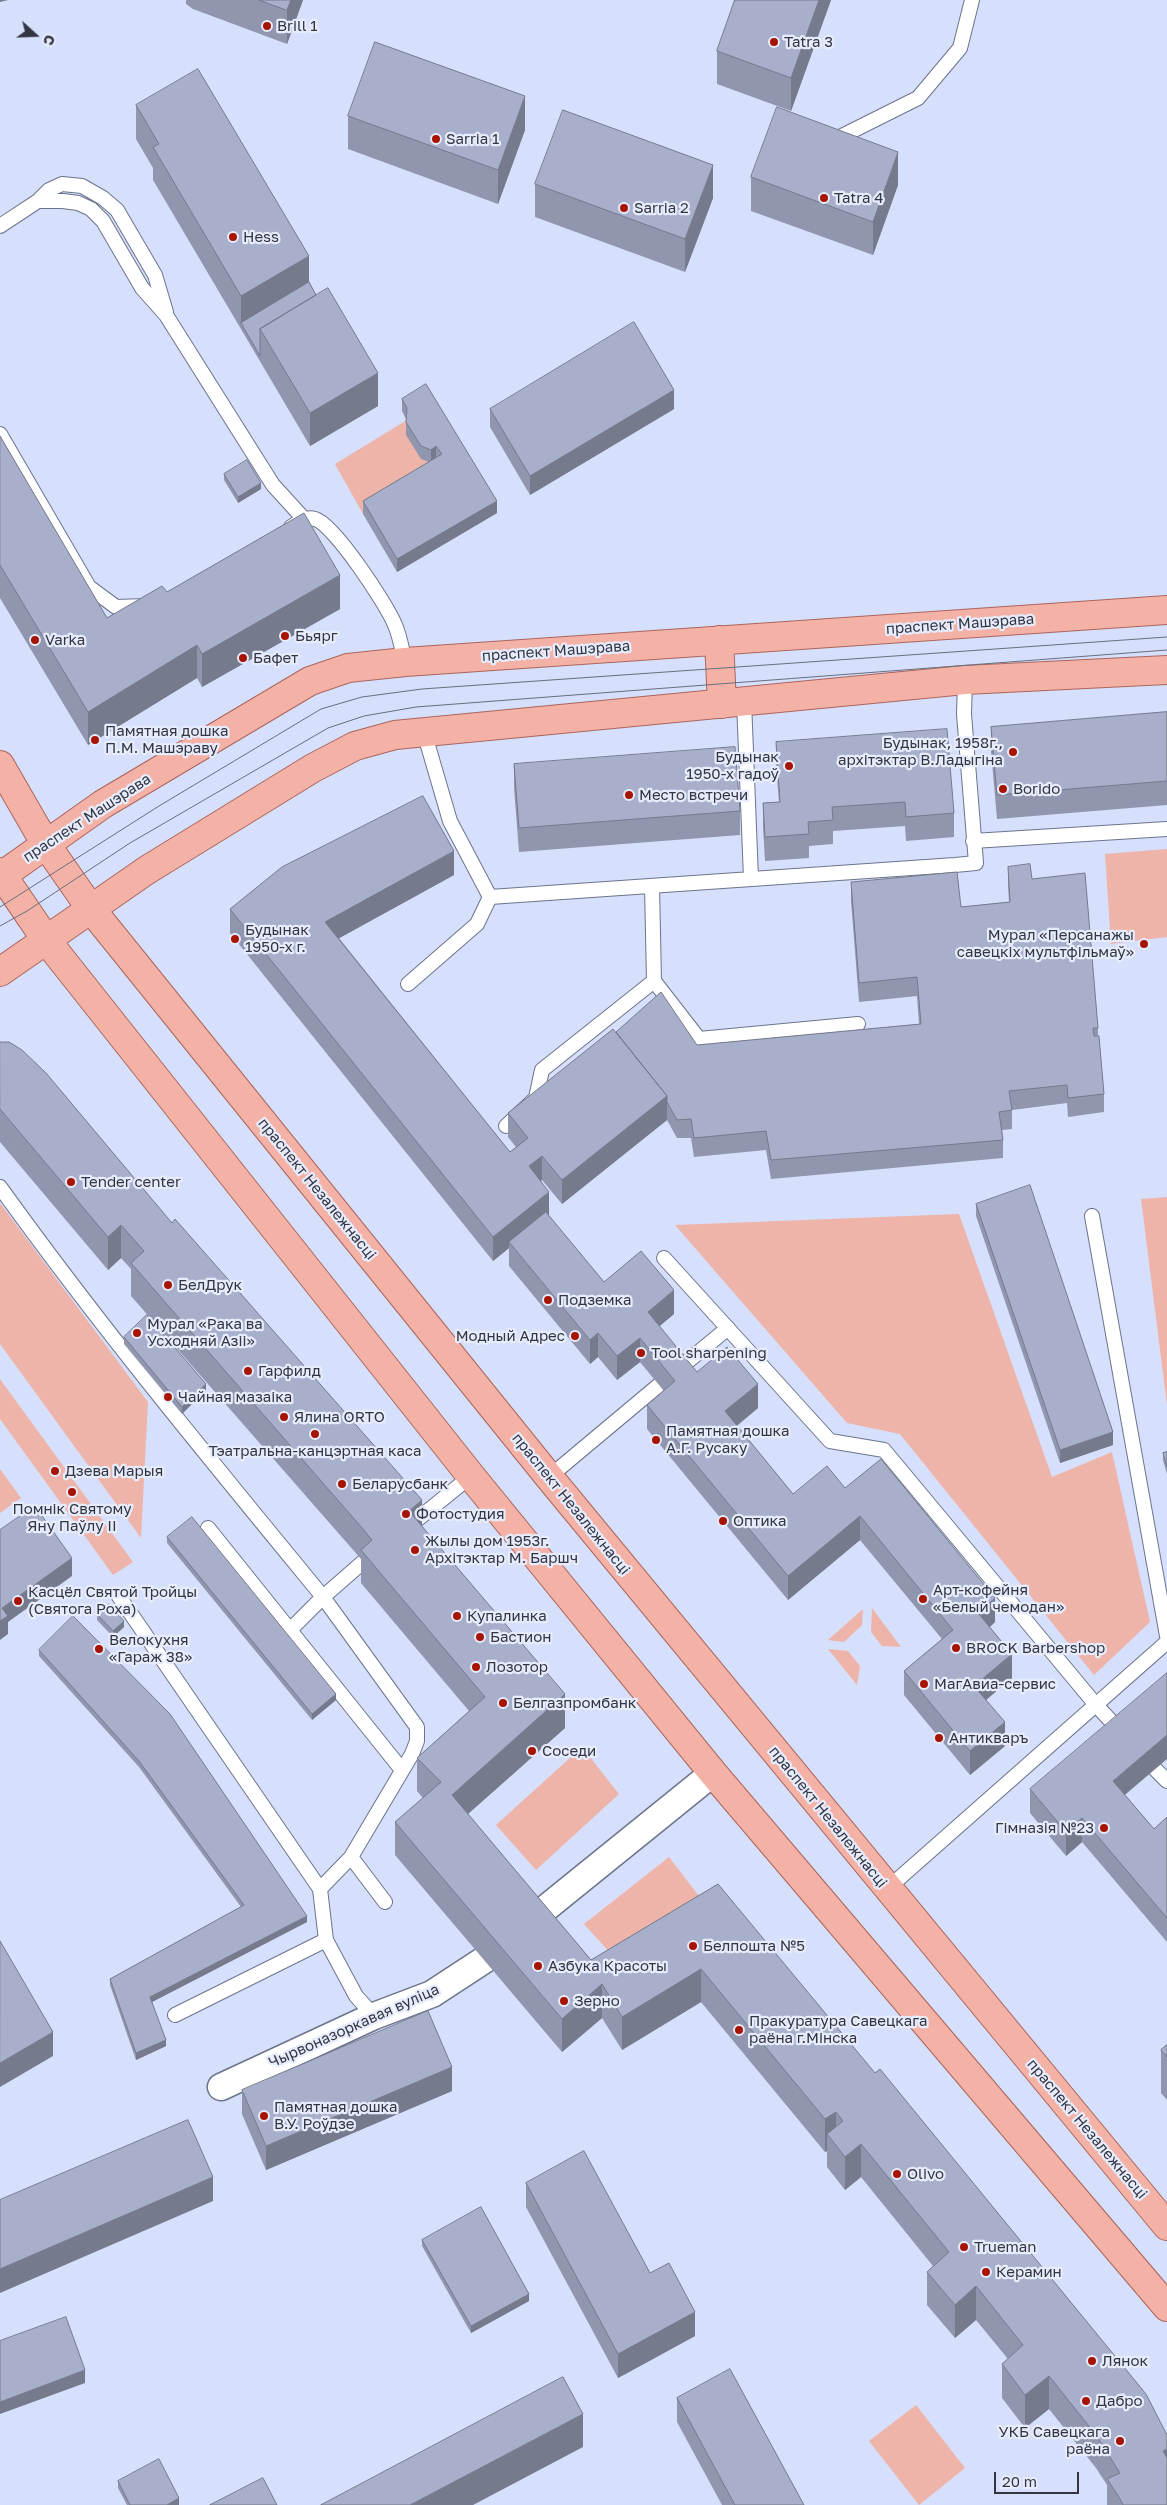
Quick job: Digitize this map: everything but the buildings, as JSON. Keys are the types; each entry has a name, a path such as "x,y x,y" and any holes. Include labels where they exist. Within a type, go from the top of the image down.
{"main road":[{"name":"праспект Машэрава","path":"1,874 103,804 310,681 348,668 405,662 1167,610"},
{"path":"720,640 733,702"},
{"path":"0,972 48,941 148,870 313,768 355,746 395,735 965,680 1167,670"},
{"name":"праспект Незалежнасці","path":"0,765 45,843 91,909 549,1477 1167,2226"},
{"path":"1,874 48,941 471,1476 713,1773 1167,2307"}],"street":[{"path":"530,1921 713,1773"},
{"name":"Чырвоназоркавая вуліца","path":"221,2087 374,2016 432,1994 484,1960"}],"lane":[{"path":"838,138 918,98 960,48 972,0"},
{"path":"0,226 38,202 63,200 78,203 91,209 103,221 142,288 166,315 273,485 304,519"},
{"path":"0,434 89,587 116,607 149,606 157,602"},
{"path":"278,535 304,519 313,518 328,527 378,593 396,626 405,662"},
{"path":"490,898 976,863 964,714 965,680"},
{"path":"733,702 751,880"},
{"path":"424,732 450,821 490,898"},
{"path":"973,841 1167,829"},
{"path":"652,886 654,981 699,1039 858,1024"},
{"path":"408,984 477,924 490,898"},
{"path":"506,1126 536,1098 542,1070 654,981"},
{"path":"0,1187 60,1271 154,1391 323,1597 417,1727 417,1741 351,1857 320,1889"},
{"path":"1092,1216 1167,1636"},
{"path":"664,1258 830,1441 884,1450 1096,1705 1123,1734"},
{"path":"676,1371 728,1328"},
{"path":"549,1477 659,1385"},
{"path":"413,1523 471,1476"},
{"path":"208,1528 402,1770"},
{"path":"290,1630 323,1597 363,1562"},
{"path":"118,1595 320,1889 326,1940 356,1996 374,2016"},
{"path":"887,1889 1167,1642"},
{"path":"1155,1769 1167,1781"},
{"path":"351,1857 385,1902"},
{"path":"175,2015 326,1940"}],"shaded area":[{"path":"407,420 442,467 363,514 335,464"},
{"path":"1167,849 1167,937 1111,944 1105,854"},
{"path":"1167,1197 1167,1405 1141,1199"},
{"path":"0,1203 148,1402 141,1538 0,1344"},
{"path":"959,1214 1052,1477 1112,1452 1150,1622 1094,1675 900,1434 847,1423 675,1225"},
{"path":"0,1379 133,1562 113,1575 0,1419"},
{"path":"0,1469 21,1498 0,1513"},
{"path":"872,1608 901,1647 882,1646 871,1632"},
{"path":"863,1609 862,1625 844,1642 828,1640"},
{"path":"828,1649 848,1651 860,1666 857,1685"},
{"path":"582,1747 619,1794 536,1870 496,1825"},
{"path":"669,1857 702,1900 612,1955 584,1924"},
{"path":"916,2405 965,2468 919,2505 869,2441"}],"tram line":[{"path":"0,907 159,806 321,709 362,697 422,689 1167,637"},
{"path":"0,926 27,911 130,843 328,728 364,716 416,707 1167,650"}],"place":[{"name":"Brill 1","path":"267,26"},
{"name":"Tatra 3","path":"774,42"},
{"name":"Sarria 1","path":"436,139"},
{"name":"Tatra 4","path":"824,198"},
{"name":"Sarria 2","path":"624,208"},
{"name":"Hess","path":"233,237"},
{"name":"Бьярг","path":"285,636"},
{"name":"Varka","path":"35,640"},
{"name":"Бафет","path":"243,658"},
{"name":"Памятная дошка П.М. Машэраву","path":"95,740"},
{"name":"Будынак, 1958г., архітэктар В.Ладыгіна","path":"1013,752"},
{"name":"Будынак 1950-х гадоў","path":"789,766"},
{"name":"Borido","path":"1003,789"},
{"name":"Место встречи","path":"629,795"},
{"name":"Будынак 1950-х г.","path":"235,939"},
{"name":"Мурал «Персанажы савецкіх мультфільмаў»","path":"1144,944"},
{"name":"Tender center","path":"71,1182"},
{"name":"БелДрук","path":"168,1285"},
{"name":"Подземка","path":"548,1300"},
{"name":"Мурал «Рака ва Усходняй Азіі»","path":"137,1333"},
{"name":"Модный Адрес","path":"575,1336"},
{"name":"Tool sharpening","path":"641,1353"},
{"name":"Гарфилд","path":"248,1371"},
{"name":"Чайная мазаіка","path":"168,1397"},
{"name":"Ялина ORTO","path":"284,1417"},
{"name":"Тэатральна-канцэртная каса","path":"315,1434"},
{"name":"Памятная дошка А.Г. Русаку","path":"656,1440"},
{"name":"Дзева Марыя","path":"55,1471"},
{"name":"Беларусбанк","path":"342,1484"},
{"name":"Помнік Святому Яну Паўлу II","path":"72,1492"},
{"name":"Фотостудия","path":"406,1514"},
{"name":"Оптика","path":"723,1521"},
{"name":"Жылы дом 1953г. Архітэктар М. Баршч","path":"415,1550"},
{"name":"Арт-кофейня «Белый чемодан»","path":"923,1599"},
{"name":"Касцёл Святой Тройцы (Святога Роха)","path":"18,1601"},
{"name":"Купалинка","path":"457,1616"},
{"name":"Бастион","path":"480,1637"},
{"name":"BROCK Barbershop","path":"956,1648"},
{"name":"Велокухня «Гараж 38»","path":"99,1649"},
{"name":"Лозотор","path":"476,1667"},
{"name":"МагАвиа-сервис","path":"924,1684"},
{"name":"Белгазпромбанк","path":"503,1703"},
{"name":"Антикваръ","path":"939,1738"},
{"name":"Соседи","path":"532,1751"},
{"name":"Гімназія №23","path":"1104,1828"},
{"name":"Белпошта №5","path":"693,1946"},
{"name":"Азбука Красоты","path":"538,1966"},
{"name":"Зерно","path":"564,2001"},
{"name":"Пракуратура Савецкага раёна г.Мінска","path":"739,2030"},
{"name":"Памятная дошка В.У. Роўдзе","path":"264,2116"},
{"name":"Olivo","path":"897,2174"},
{"name":"Trueman","path":"964,2247"},
{"name":"Керамин","path":"986,2272"},
{"name":"Лянок","path":"1092,2361"},
{"name":"Дабро","path":"1086,2401"},
{"name":"УКБ Савецкага раёна","path":"1120,2441"}]}
